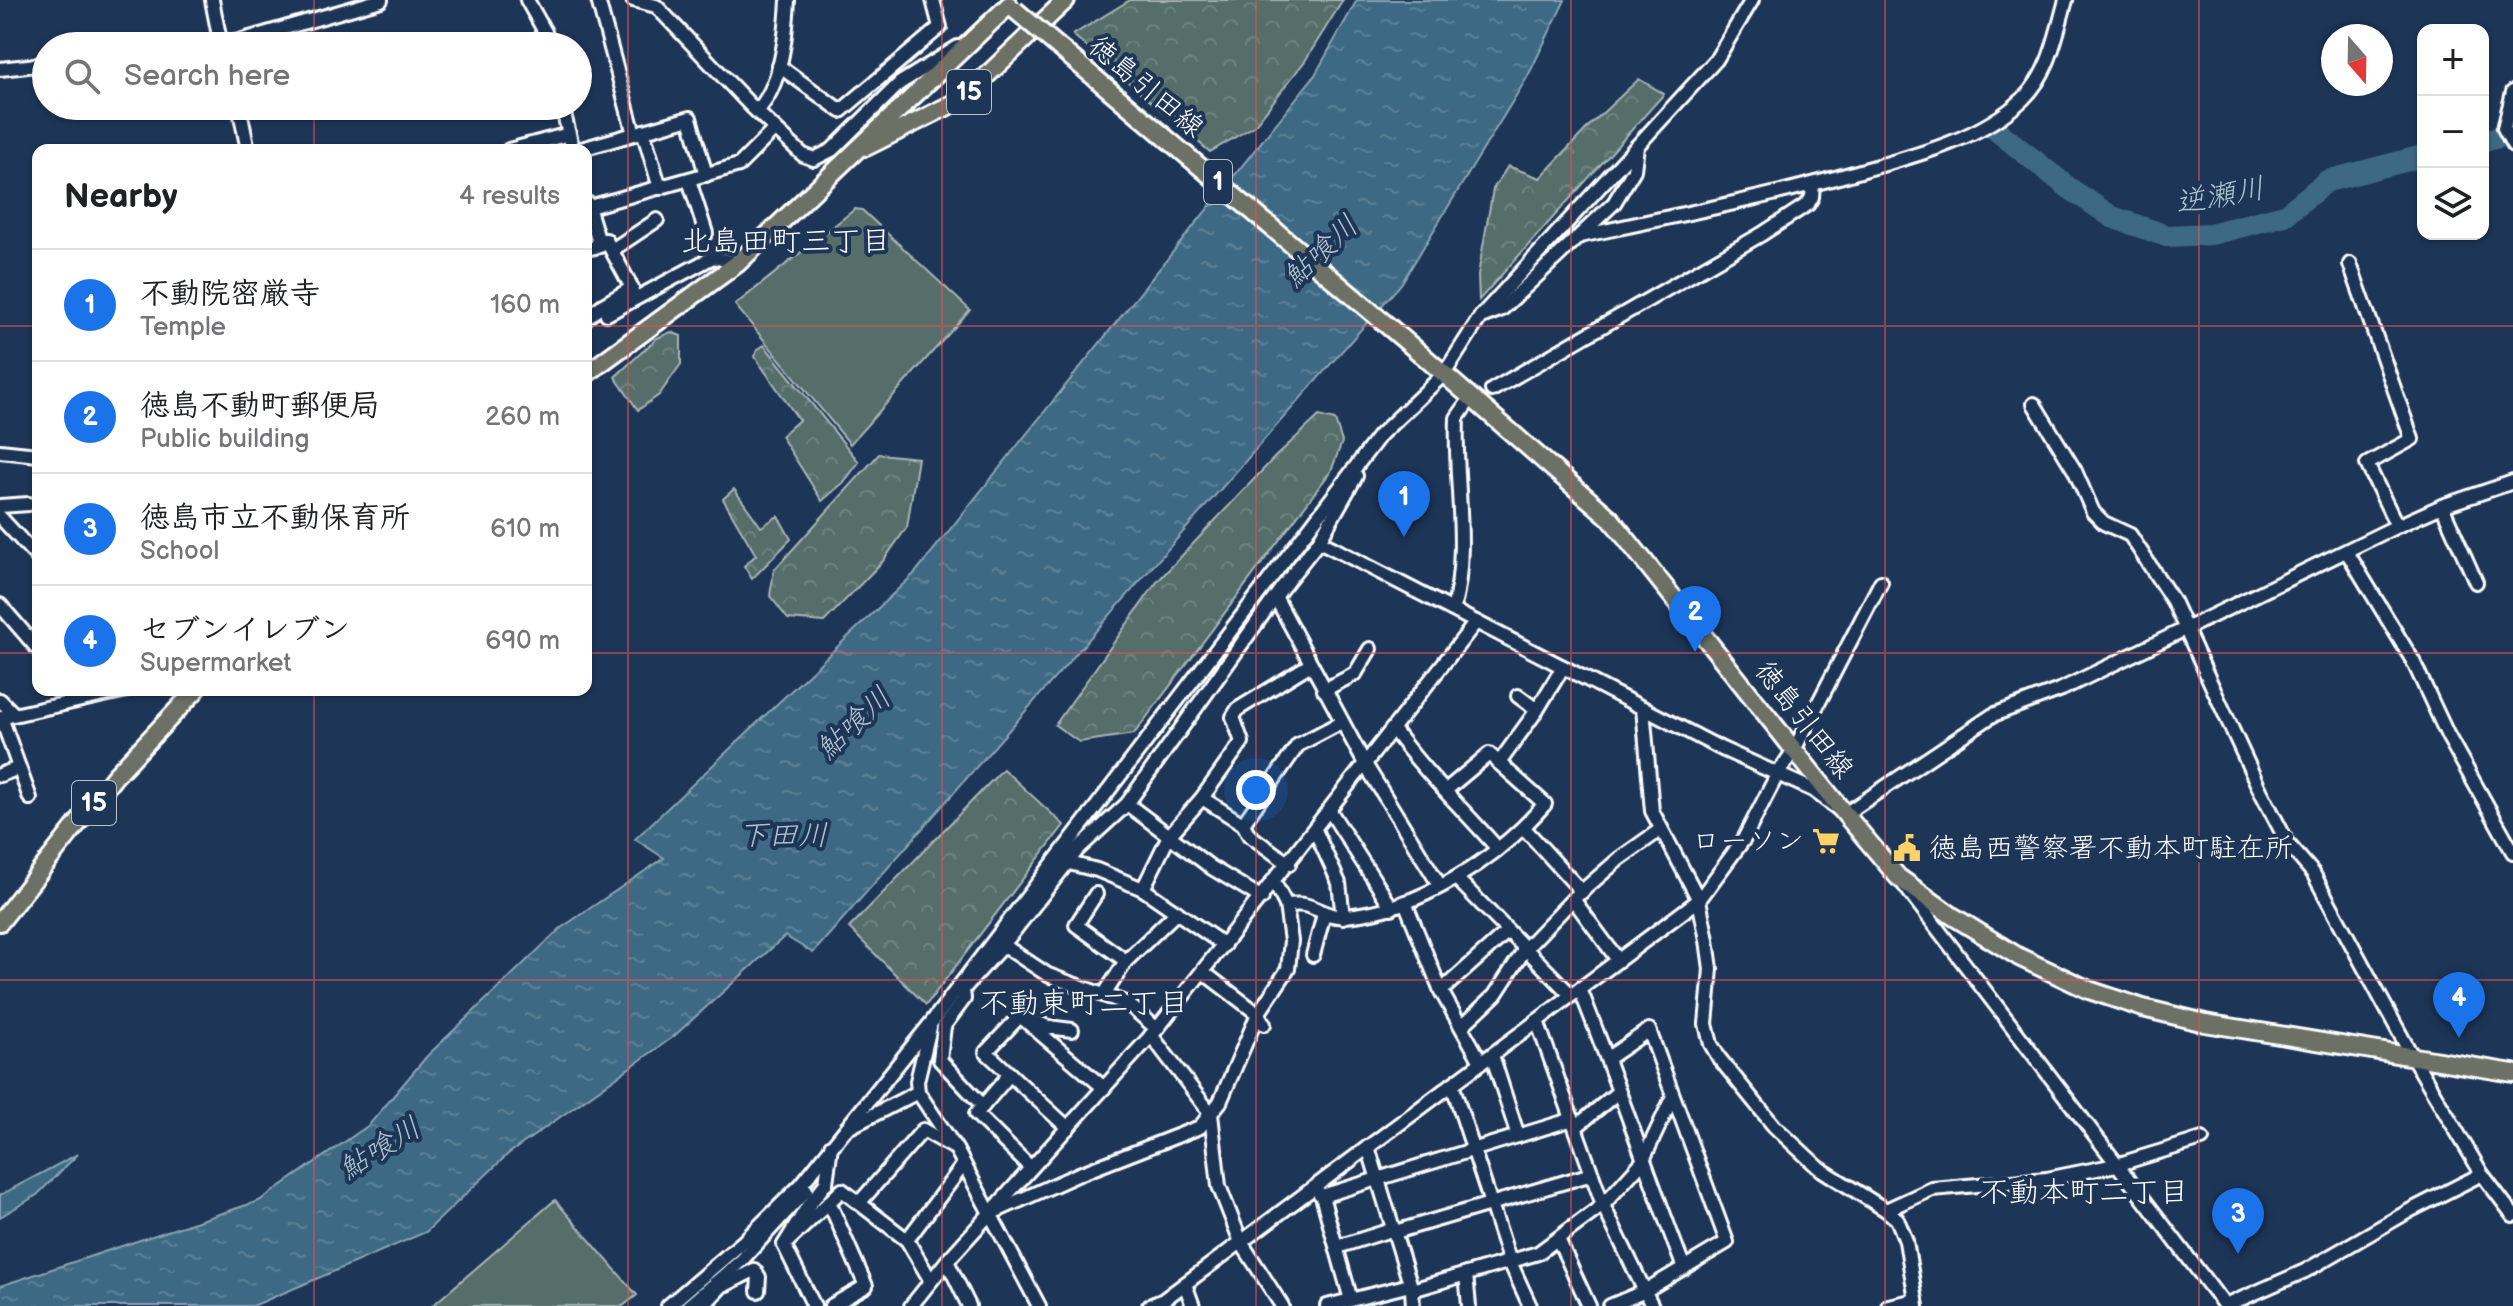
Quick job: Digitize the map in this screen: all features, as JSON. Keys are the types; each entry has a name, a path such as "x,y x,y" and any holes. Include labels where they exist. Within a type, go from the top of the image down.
{"main road":[{"name":"15","path":"852,154 962,99 1066,0"},
{"name":"15","path":"592,370 738,263 1011,4"},
{"name":"徳島引田線","path":"1011,4 1610,518 1898,877 1951,915 2019,957 2089,990 2143,1008 2205,1023 2513,1073"},
{"name":"15","path":"0,922 115,776 190,696"}],"street":[{"path":"271,32 381,0"},
{"path":"527,0 545,32"},
{"path":"598,0 638,133 660,188"},
{"path":"633,0 662,3 757,111 803,155 814,159 832,150 900,83 981,34"},
{"path":"757,111 767,100 779,66 788,0"},
{"path":"779,66 841,111 940,27 933,0"},
{"path":"668,1306 744,1241 801,1185 931,1023 1380,435 1444,374 1481,316 1716,60 1752,0"},
{"path":"1580,236 1813,185 1932,151 1999,118 2024,98 2042,76 2066,0"},
{"path":"212,1 221,32"},
{"path":"0,69 32,66"},
{"path":"2513,92 2504,128 2513,145"},
{"path":"592,145 690,118 706,175"},
{"path":"242,120 247,144"},
{"path":"566,120 573,144"},
{"path":"592,204 739,165 775,129"},
{"path":"532,144 569,134"},
{"path":"1481,316 1502,309 1614,203 1634,170 1637,146"},
{"path":"689,180 706,233"},
{"path":"1492,390 1762,234 1808,204 1813,185"},
{"path":"612,250 657,220"},
{"path":"592,221 600,246 592,248"},
{"path":"592,313 632,288 606,240 598,240"},
{"path":"603,305 607,314 713,257 738,263"},
{"path":"2350,264 2412,439 2367,464 2397,526"},
{"path":"2034,404 2075,471 2093,512 2104,523 2130,535 2187,628 2223,713 2288,844 2313,873 2412,1056 2482,1174 2513,1215"},
{"path":"1453,610 1459,588 1461,544 1457,418 1466,405"},
{"path":"946,1000 963,990 1003,945 1078,849 1127,804 1319,541 1380,435"},
{"path":"0,451 32,454"},
{"path":"1319,541 1643,708 1813,790 1845,814 1993,715 2062,689 2397,526 2442,506 2513,482"},
{"path":"0,506 29,504"},
{"path":"2442,506 2476,582"},
{"path":"0,517 32,552"},
{"path":"0,539 12,531"},
{"path":"2347,552 2413,661 2448,736 2513,852"},
{"path":"1149,1306 1162,1301 1241,1242 1318,1192 1368,1147 1699,900 1744,839 1881,582"},
{"path":"1276,598 1365,764 1440,886"},
{"path":"0,605 32,642"},
{"path":"911,1306 947,1261 1154,1032 1289,864 1476,622"},
{"path":"1324,690 1355,674 1370,649"},
{"path":"1143,889 1169,836 1202,798 1242,742 1233,717 1238,709 1311,664"},
{"path":"1499,763 1563,667"},
{"path":"5,716 71,696"},
{"path":"1518,696 1537,710"},
{"path":"0,700 30,798"},
{"path":"1643,708 1652,811 1699,900 1711,969 1706,1024 1711,1044 1774,1126 1839,1182 1886,1210 1902,1228 1916,1303 1888,1306"},
{"path":"1243,824 1298,745 1342,722"},
{"path":"1393,729 1419,765 1446,790 1498,849"},
{"path":"1286,905 1304,905 1324,914 1343,917 1392,908 1456,878 1524,828 1545,804 1489,754 1446,790"},
{"path":"0,775 19,768"},
{"path":"1202,798 1243,824 1249,835 1289,864"},
{"path":"1127,804 1212,868 1262,898"},
{"path":"1330,811 1392,908"},
{"path":"1524,828 1578,896 1618,960"},
{"path":"1315,830 1339,883 1343,917"},
{"path":"1462,1026 1495,995 1525,949 1578,896 1619,859 1660,830"},
{"path":"1069,863 1097,870 1143,889 1224,945"},
{"path":"1898,877 2225,1306 2305,1271 2409,1211 2482,1174"},
{"path":"1456,878 1525,949 1576,992 1608,1058 1642,1162 1684,1268"},
{"path":"991,1213 1079,1174 1200,1127 1220,1102 1288,969 1291,941 1286,905 1274,882"},
{"path":"1096,894 1076,925 1126,961"},
{"path":"1405,902 1441,991 1486,1059 1518,1136"},
{"path":"1104,995 1126,961 1177,912"},
{"path":"1313,955 1324,914"},
{"path":"1441,991 1508,931"},
{"path":"1003,945 1048,975 1128,1004 1154,1032 1211,1114 1219,1186 1241,1242 1282,1306"},
{"path":"1203,972 1261,1019"},
{"path":"963,990 964,999 944,1026 940,1060 983,1106"},
{"path":"1020,1016 1104,1088"},
{"path":"1020,1016 1048,1027 1072,1030"},
{"path":"1020,1016 986,1052 1068,1128"},
{"path":"1537,1021 1603,1205 1652,1306"},
{"path":"931,1023 917,1081 918,1092 956,1149 991,1213 1033,1304"},
{"path":"1608,1058 1649,1030 1727,1242 1643,1292 1610,1306"},
{"path":"1010,1074 976,1114 1031,1168"},
{"path":"1452,1084 1510,1262 1530,1306"},
{"path":"843,1130 918,1092"},
{"path":"1318,1192 1574,1123 1618,1092"},
{"path":"1327,1306 1466,1274 1538,1253 1603,1205 1642,1162 1673,1096"},
{"path":"860,1202 923,1130 956,1149"},
{"path":"1886,1210 1932,1189 2047,1179 2116,1165 2202,1139"},
{"path":"784,1245 826,1183 831,1146"},
{"path":"688,1306 770,1233 820,1174 831,1146"},
{"path":"1368,1147 1411,1287 1413,1306"},
{"path":"907,1240 964,1164"},
{"path":"1337,1247 1592,1174"},
{"path":"784,1245 842,1190 907,1240 931,1281"},
{"path":"1318,1192 1351,1300"},
{"path":"829,1202 866,1286 831,1306"},
{"path":"1558,1239 1589,1306"},
{"path":"704,1305 724,1286 742,1260 744,1241"},
{"path":"784,1245 814,1306"},
{"path":"947,1261 969,1306"},
{"path":"724,1286 754,1270 759,1277 758,1291"},
{"path":"1466,1274 1469,1306"},
{"path":"1185,1284 1193,1306"}],"green space":[{"path":"1130,0 1343,0 1305,61 1254,126 1210,152 1073,35"},
{"path":"1639,79 1664,94 1479,300 1478,275 1493,189 1508,166 1540,178"},
{"path":"855,209 862,210 970,310 850,444 735,305"},
{"path":"671,332 681,336 681,364 659,395 638,410 615,377 657,338"},
{"path":"764,345 859,462 844,482 822,501 781,436 799,420 755,357 757,350"},
{"path":"1319,416 1335,420 1342,442 1331,471 1134,734 1079,742 1055,725 1157,582 1275,457"},
{"path":"879,454 918,458 907,527 883,561 824,622 788,619 770,596 774,570"},
{"path":"734,489 761,527 778,516 791,539 752,579 744,566 756,555 723,499"},
{"path":"1003,769 1064,825 926,1005 849,928"},
{"path":"555,1200 637,1295 623,1306 432,1306"}],"water":[{"name":"下田川","path":"1357,0 1565,0 1528,76 1401,284 813,953 785,936 673,1037 508,1154 426,1232 253,1306 0,1306 0,1286 259,1201 369,1125 427,1056 561,928 664,858 635,839 915,573 1315,75"},
{"path":"78,1154 37,1195 0,1217 0,1195"}],"waterway":[{"name":"逆瀬川","path":"1997,131 2069,188 2112,217 2167,236 2211,234 2285,215 2327,181 2417,158"},
{"name":"逆瀬川","path":"2489,139 2513,133"}],"place":[{"name":"不動院密厳寺","path":"1404,537"},
{"name":"徳島不動町郵便局","path":"1695,652"},
{"name":"ローソン","path":"1826,841"},
{"name":"徳島西警察署不動本町駐在所","path":"1907,848"},
{"name":"セブンイレブン","path":"2459,1038"},
{"name":"徳島市立不動保育所","path":"2238,1254"}],"district":[{"name":"北島田町三丁目","path":"786,242"},
{"name":"不動東町二丁目","path":"1084,1004"},
{"name":"不動本町二丁目","path":"2084,1193"}],"water label":[{"name":"鮎喰川","path":"1321,252"},
{"name":"鮎喰川","path":"854,724"},
{"name":"鮎喰川","path":"380,1149"}]}
